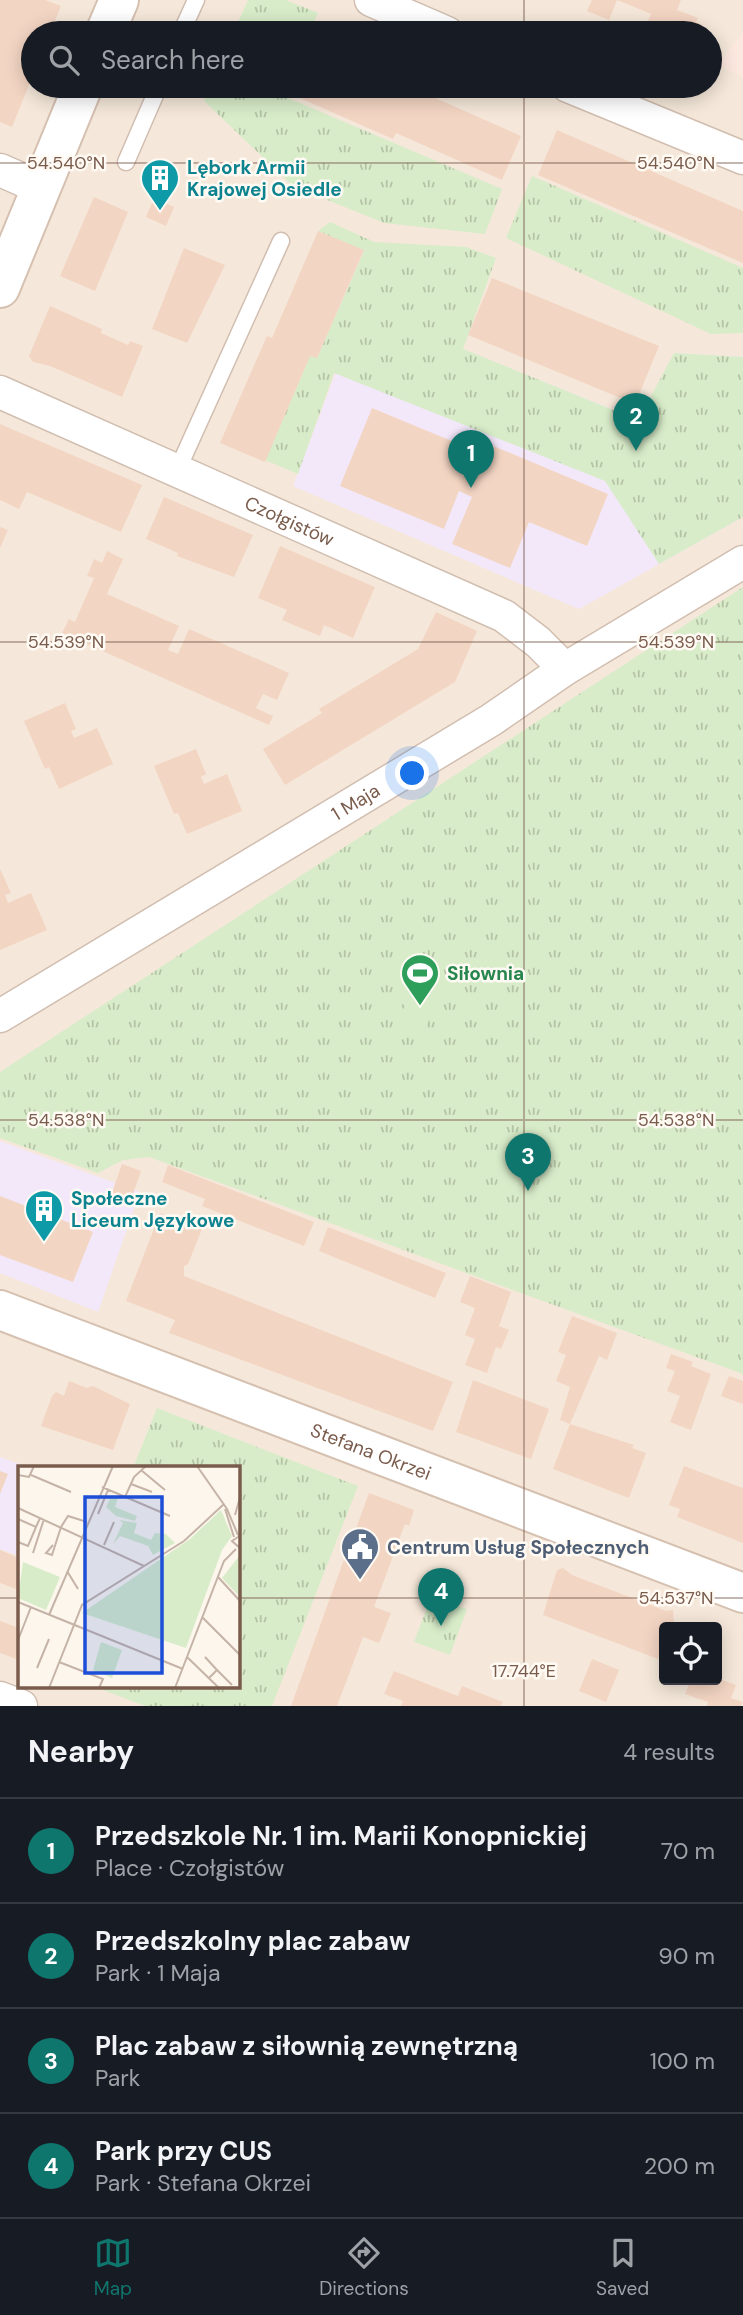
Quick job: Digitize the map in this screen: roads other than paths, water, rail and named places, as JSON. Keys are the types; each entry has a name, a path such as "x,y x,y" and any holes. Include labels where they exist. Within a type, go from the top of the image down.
{"street":[{"path":"110,21 119,0"},
{"path":"382,2 422,21"},
{"path":"0,288 9,241 41,188 78,98"},
{"path":"597,98 743,158"},
{"path":"0,170 41,188"},
{"name":"Czołgistów","path":"0,392 504,616 538,642 565,669"},
{"name":"1 Maja","path":"0,1016 491,720 565,669 743,562"},
{"name":"Stefana Okrzei","path":"0,1310 743,1593"},
{"path":"0,1698 21,1706"}],"lane":[{"path":"186,21 195,0"},
{"path":"126,162 154,98"},
{"path":"177,471 281,241"}],"place":[{"name":"Lębork Armii Krajowej Osiedle","path":"160,212"},
{"name":"Przedszkolny plac zabaw","path":"636,451"},
{"name":"Przedszkole Nr. 1 im. Marii Konopnickiej","path":"471,488"},
{"name":"Siłownia","path":"420,1007"},
{"name":"Plac zabaw z siłownią zewnętrzną","path":"528,1191"},
{"name":"Społeczne Liceum Językowe","path":"44,1243"},
{"name":"Centrum Usług Społecznych","path":"360,1581"},
{"name":"Park przy CUS","path":"441,1626"}]}
